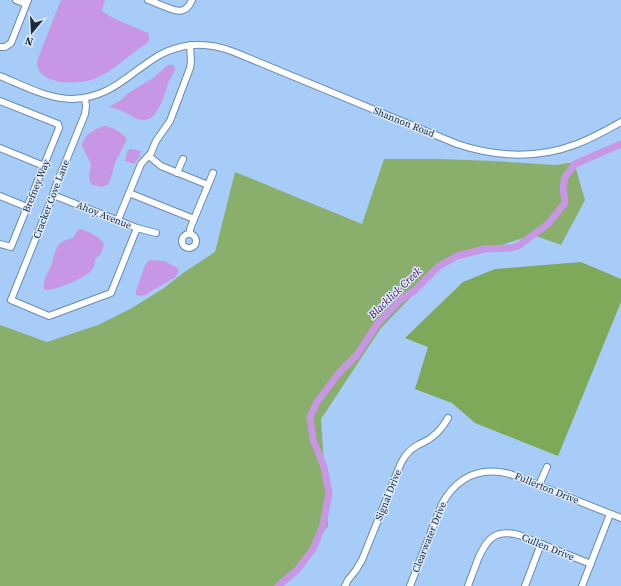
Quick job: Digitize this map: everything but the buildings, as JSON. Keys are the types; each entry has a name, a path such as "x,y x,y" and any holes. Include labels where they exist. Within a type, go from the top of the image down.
{"street":[{"path":"3,47 11,43 27,2 16,0"},
{"path":"148,0 172,10 182,11 188,8 192,0"},
{"path":"118,220 141,164 149,156 156,141 170,121 190,68 190,45"},
{"name":"Shannon Road","path":"0,76 49,96 66,99 85,98 111,89 160,55 190,45 207,45 227,50 457,144 484,152 520,155 558,150 587,140 621,122"},
{"name":"Cracker Cove Lane","path":"85,98 86,110 12,300 49,316 111,293 137,228"},
{"name":"Brefney Way","path":"0,101 58,124 59,128 11,247 0,244"},
{"path":"0,148 44,166"},
{"path":"149,156 161,166 208,185"},
{"path":"177,173 183,159"},
{"path":"190,234 190,229 213,173"},
{"path":"129,193 194,219"},
{"name":"Ahoy Avenue","path":"53,195 137,228 156,233"},
{"path":"0,196 27,207"},
{"name":"Signal Drive","path":"345,586 362,560 404,456 413,448 437,433 448,418"},
{"path":"539,486 547,467"},
{"name":"Fullerton Drive","path":"470,476 484,471 496,471 510,474 621,518"},
{"name":"Clearwater Drive","path":"410,586 444,500 454,487 470,476"},
{"path":"582,586 610,514"},
{"name":"Cullen Drive","path":"468,586 484,546 492,538 499,534 505,533 519,536 591,564"},
{"path":"525,586 541,544"}],"green space":[{"path":"384,159 437,159 556,165 574,162 585,200 561,245 533,235 444,263 381,328 321,419 328,526 288,577 275,586 0,586 0,325 47,342 98,325 132,308 164,288 183,273 215,252 235,172 362,224"},
{"path":"581,262 621,279 621,302 558,456 475,423 452,403 415,389 428,347 405,338 463,282 495,269"}],"shaded area":[{"path":"61,0 105,0 102,11 113,18 148,33 149,41 112,69 94,79 69,83 51,79 43,75 39,69 37,61"},
{"path":"168,65 174,65 175,70 169,81 158,110 150,118 142,120 120,110 109,107 153,78"},
{"path":"104,126 117,130 127,139 115,163 110,181 107,185 101,187 93,185 90,182 89,176 91,164 82,146 87,135"},
{"path":"130,149 141,151 141,155 134,164 125,161 127,152"},
{"path":"81,229 97,237 104,244 101,254 95,259 93,269 80,279 68,284 50,290 44,289 45,280 58,247 62,242 74,237 77,231"},
{"path":"149,260 164,261 178,268 178,273 174,278 147,295 138,296 136,291 145,265"}],"waterway":[{"name":"Blacklick Creek","path":"278,586 297,570 313,549 323,525 329,493 324,467 313,439 310,417 317,402 339,373 357,355 378,323 400,300 414,291 439,266 457,256 484,249 511,248 518,246 548,224 565,203 563,188 565,177 575,164 621,144"}]}
